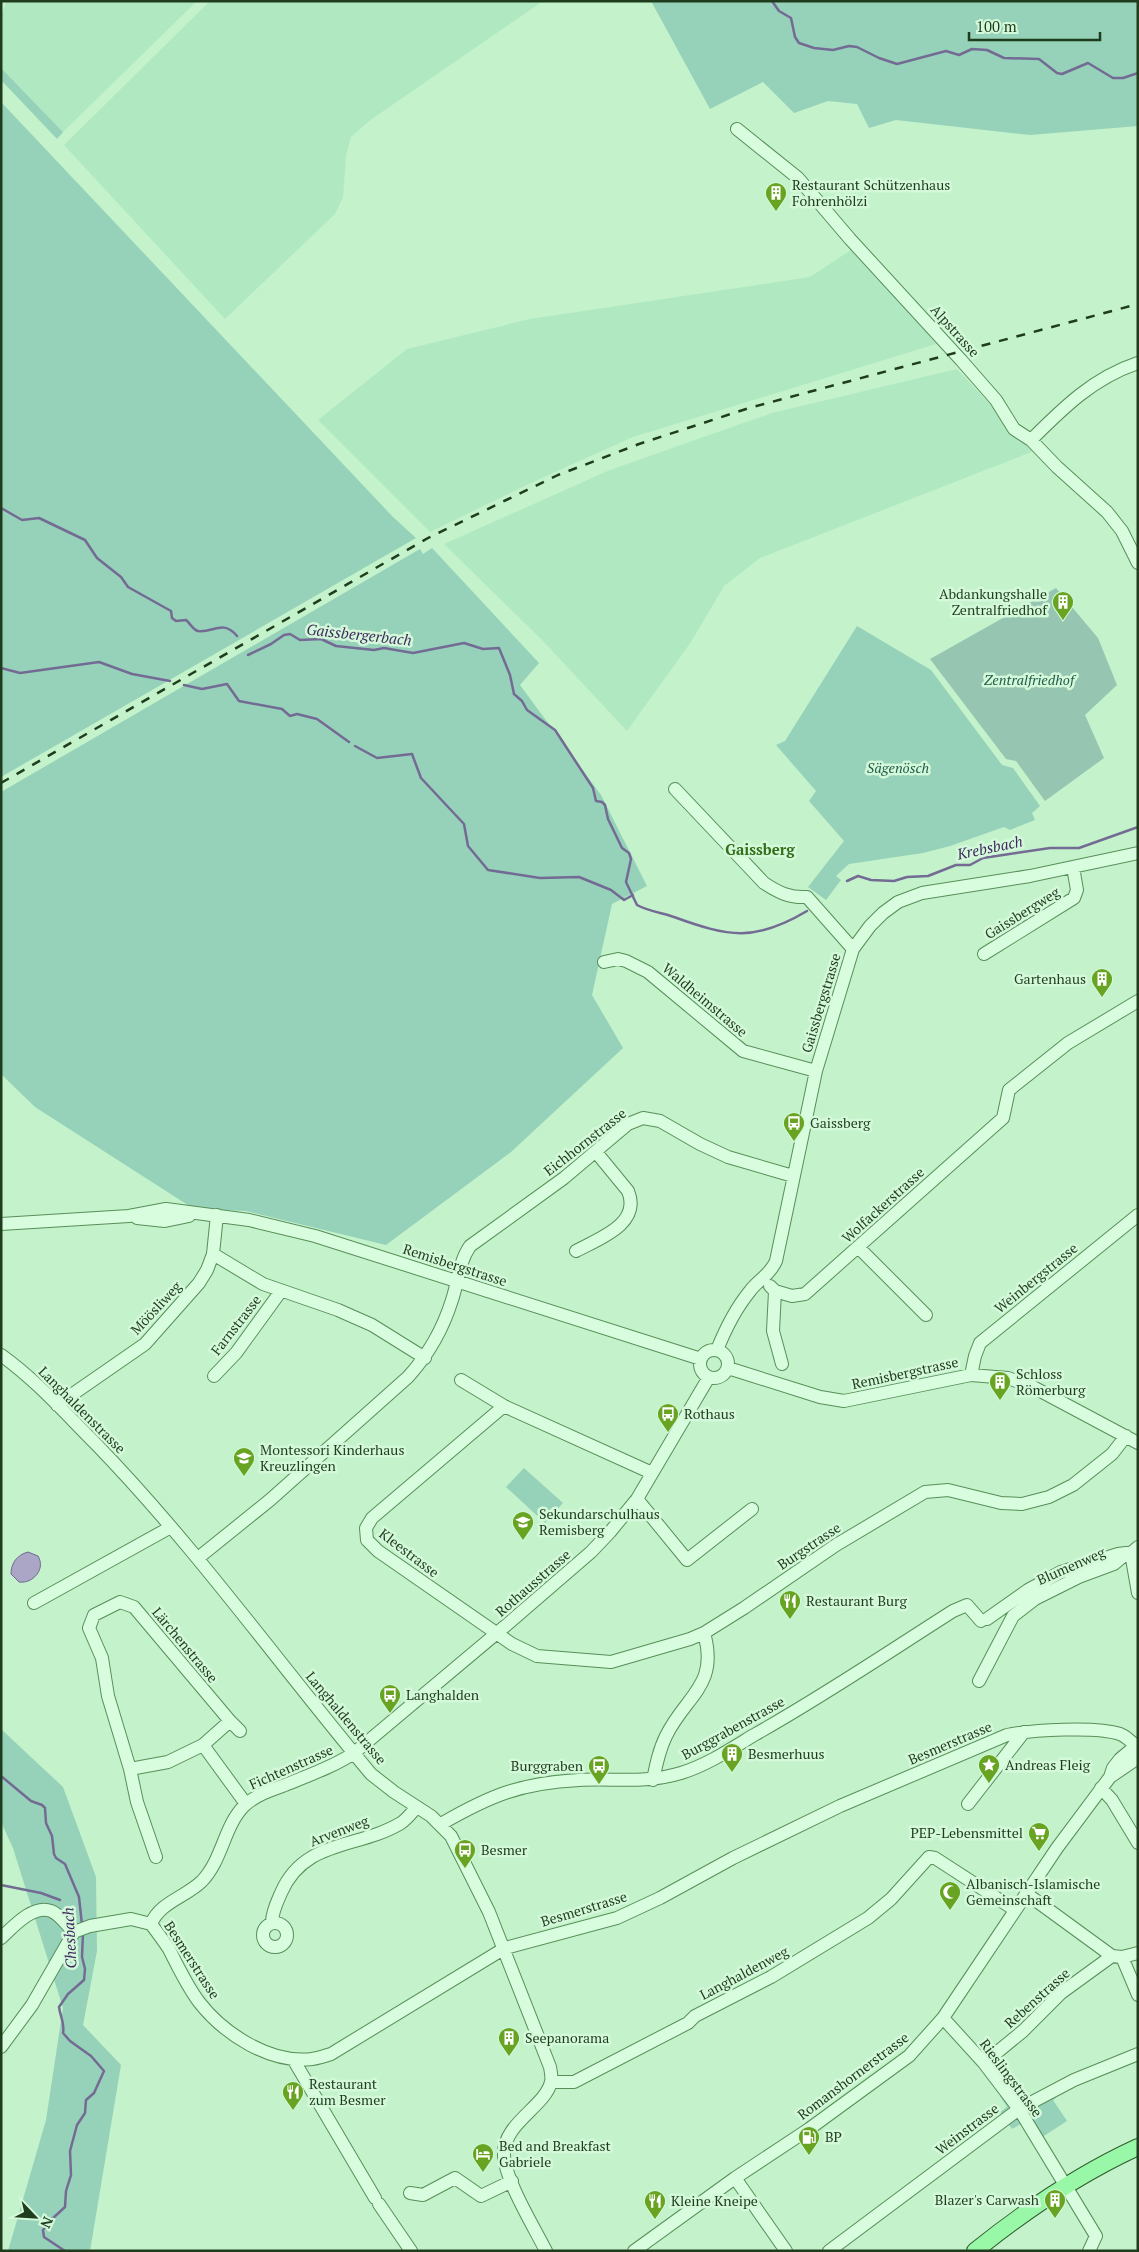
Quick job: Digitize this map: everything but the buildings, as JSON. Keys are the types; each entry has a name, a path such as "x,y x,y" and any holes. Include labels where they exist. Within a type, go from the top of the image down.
{"main road":[{"path":"975,2251 1003,2228 1064,2186 1102,2164 1138,2147"}],"street":[{"name":"Alpstrasse","path":"736,129 798,178 844,232 962,360 996,400 1014,429 1031,440 1113,518 1138,563"},
{"path":"1031,440 1081,392 1109,376 1138,363"},
{"path":"675,789 764,884 779,893 794,898 807,897 853,949"},
{"name":"Gaissbergstrasse","path":"717,1350 725,1330 748,1293 764,1278 776,1261 816,1071 853,949 883,913 898,902 922,893 1138,854"},
{"name":"Gaissbergweg","path":"984,954 1074,898 1077,890 1073,867"},
{"name":"Waldheimstrasse","path":"604,962 626,961 648,972 734,1046 743,1051 816,1071"},
{"name":"Wolfackerstrasse","path":"776,1291 792,1296 806,1294 1002,1118 1009,1090 1068,1043 1138,1001"},
{"name":"Eichhornstrasse","path":"198,1558 270,1500 385,1400 425,1358 452,1302 463,1256 470,1246 596,1152 628,1124 643,1118 652,1118 728,1157 793,1176"},
{"path":"576,1251 621,1225 627,1218 630,1208 631,1197 628,1191 596,1152"},
{"name":"Remisbergstrasse","path":"1,1224 129,1216 166,1209 217,1215 281,1226 701,1359"},
{"name":"Möösliweg","path":"57,1405 145,1344 199,1283 208,1270 213,1254 217,1215"},
{"name":"Weinbergstrasse","path":"971,1375 980,1343 1138,1215"},
{"path":"858,1247 926,1315"},
{"path":"213,1254 248,1277 281,1291 338,1310 372,1325 425,1358"},
{"path":"764,1278 776,1291 773,1331 782,1364"},
{"name":"Farnstrasse","path":"214,1376 236,1352 281,1291"},
{"path":"717,1350 728,1359 728,1368 720,1377 709,1377 702,1370 701,1359 707,1352 717,1350"},
{"name":"Langhaldenstrasse","path":"1,1355 57,1405 114,1463 171,1527 354,1752 382,1783 441,1824 461,1853 505,1948 550,2067 551,2082"},
{"name":"Remisbergstrasse","path":"728,1368 820,1397 844,1401 971,1375 1008,1378 1019,1381 1138,1443"},
{"name":"Rothausstrasse","path":"354,1752 497,1634 591,1552 637,1499 709,1377"},
{"path":"461,1380 504,1406 652,1474"},
{"name":"Kleestrasse","path":"497,1634 378,1551 367,1540 366,1533 372,1518 504,1406"},
{"name":"Burgstrasse","path":"497,1634 512,1644 537,1656 611,1662 690,1639 704,1633 744,1608 836,1545 925,1492 948,1490 1001,1503 1015,1504 1049,1497 1073,1485 1112,1454 1126,1436"},
{"path":"637,1499 686,1560 752,1509"},
{"path":"34,1603 171,1527"},
{"path":"1132,1551 1138,1593"},
{"name":"Blumenweg","path":"1028,1590 1062,1572 1132,1551"},
{"name":"Blumenweg","path":"979,1682 1013,1616 1035,1599 1079,1576 1114,1564 1132,1551"},
{"name":"Burggrabenstrasse","path":"441,1824 482,1801 525,1786 582,1780 653,1780 682,1773 714,1758 785,1718 953,1611 966,1605 984,1620 1028,1590"},
{"name":"Lärchenstrasse","path":"156,1857 137,1802 130,1769 108,1696 102,1658 89,1628 94,1615 120,1602 134,1607 240,1731"},
{"path":"653,1780 665,1737 674,1720 700,1687 706,1674 708,1659 704,1633"},
{"path":"130,1769 168,1762 203,1745 230,1721"},
{"name":"Besmerstrasse","path":"151,1924 168,1948 192,1992 207,2012 247,2043 264,2052 293,2059 312,2059 331,2054 505,1948 617,1918 840,1806 1007,1735 1024,1732 1065,1730 1115,1733 1126,1737 1137,1749"},
{"path":"968,1804 1024,1732"},
{"path":"203,1745 246,1804"},
{"name":"Romanshornerstrasse","path":"634,2251 735,2178 809,2129 902,2061 943,2018 1015,1910 1110,1777 1113,1768 1137,1749"},
{"name":"Fichtenstrasse","path":"151,1924 156,1912 193,1889 210,1872 216,1864 234,1821 246,1804 260,1794 338,1764 354,1752"},
{"path":"1101,1788 1112,1800 1138,1842"},
{"name":"Arvenweg","path":"272,1922 276,1906 287,1880 301,1862 321,1852 402,1823 418,1807"},
{"name":"Langhaldenweg","path":"551,2082 574,2082 688,2024 695,2016 771,1978 818,1951 878,1911 926,1859 931,1856 1015,1910"},
{"path":"1027,1894 1117,1957 1138,1995"},
{"path":"1,1938 26,1917 42,1910 50,1910 80,1930 132,1919 151,1924"},
{"path":"1,2047 32,2005 80,1930"},
{"name":"Rebenstrasse","path":"984,2063 1023,2032 1062,1993 1117,1957 1138,1953"},
{"name":"Rieslingstrasse","path":"943,2018 984,2063 1019,2109 1096,2236 1089,2251"},
{"name":"Weinstrasse","path":"829,2251 1019,2109 1074,2080 1138,2054"},
{"path":"293,2059 377,2201 410,2251"},
{"path":"546,2251 512,2181 504,2157 505,2145 510,2134 546,2093 551,2082"},
{"path":"410,2193 423,2195 455,2178 481,2196 512,2181"},
{"path":"735,2178 786,2251"}],"green space":[{"path":"7,1 197,1 63,132 1,68 1,16"},
{"path":"210,1 543,1 369,121 351,137 346,155 343,197 335,214 225,319 64,145"},
{"path":"651,1 1138,1 1138,126 1030,135 896,120 869,128 857,104 828,101 794,113 763,82 710,109"},
{"path":"1,68 63,132 57,139 1,80"},
{"path":"1,102 393,517 416,538 1,777"},
{"path":"854,248 936,344 633,437 535,481 430,532 318,420 407,349 530,319 810,277"},
{"path":"957,369 1034,451 760,558 724,586 691,642 627,731 543,641 444,544 610,470 772,413"},
{"path":"432,548 539,663 520,685 601,795 647,886 612,904 592,995 623,1048 511,1152 386,1245 246,1211 194,1209 35,1107 1,1074 1,792 420,549 423,554"},
{"name":"Zentralfriedhof","path":"1056,588 1098,638 1117,685 1085,715 1104,758 1045,801 1016,761 1006,759 930,659"},
{"name":"Sägenösch","path":"857,626 931,670 1002,765 1013,768 1040,806 1032,813 1035,820 1010,830 1004,827 950,846 923,853 849,864 836,876 841,880 826,900 808,887 844,841 809,801 816,791 776,745 785,741"},
{"path":"524,1468 563,1503 545,1523 506,1487"},
{"path":"1,1729 63,1787 96,1877 97,1951 83,2025 121,2065 90,2251 8,2251 46,2120 63,2008 13,1848 1,1822"},
{"path":"1049,2088 1056,2098 1053,2100 1067,2121 1033,2143 1021,2124 1012,2129 1000,2112 1007,2107 1000,2096 1013,2089 1018,2098 1029,2098"}],"shaded area":[{"path":"28,1552 38,1556 40,1561 39,1570 37,1575 29,1581 19,1582 11,1574 12,1566 18,1557"}],"waterway":[{"path":"772,1 779,11 791,18 795,37 799,43 814,48 833,50 849,46 857,47 879,58 897,64 946,51 959,55 972,49 987,50 1004,58 1039,59 1057,73 1062,74 1088,63 1113,78 1123,78 1138,73"},
{"name":"Gaissbergerbach","path":"1,508 22,520 39,518 85,540 97,558 121,577 128,587 171,611 172,618 176,621 186,620 198,631 222,627 227,628 237,636"},
{"name":"Gaissbergerbach","path":"248,655 271,644 284,635 290,634 300,640 321,639 336,646 374,650 384,648 413,653 464,643 483,649 499,648 510,675 514,694 522,701 527,710 555,730 593,788 596,801 602,802 605,805 608,819 622,848 629,853 631,859 626,882 637,905 711,929 742,933 772,928 807,911"},
{"path":"1,668 20,673 99,662 132,674 170,681"},
{"path":"184,685 202,689 227,684 239,701 282,709 290,716 297,714 317,719 349,742"},
{"path":"355,746 377,758 412,754 421,778 464,824 468,846 488,870 540,878 579,877 611,890 624,900 633,895"},
{"name":"Krebsbach","path":"847,881 858,876 871,880 894,881 907,877 928,876 956,865 970,865 983,858 1050,848 1079,848 1138,827"},
{"name":"Chesbach","path":"1,1776 31,1801 45,1808 46,1823 52,1836 54,1854 56,1858 65,1864 79,1897 82,1925"},
{"path":"1,1885 41,1893 60,1900"},
{"name":"Chesbach","path":"65,2251 44,2237 43,2230 65,2207 66,2191 71,2175 70,2151 77,2125 85,2113 86,2100 94,2093 104,2071 91,2056 70,2041 63,2033 63,2023 59,2007 68,1994 84,1980 85,1969 82,1957 83,1933"}],"railway":[{"path":"1,783 428,538 558,475 639,444 749,408 1138,304"}],"place":[{"name":"Restaurant Schützenhaus Fohrenhölzi","path":"776,212"},
{"name":"Abdankungshalle Zentralfriedhof","path":"1063,621"},
{"name":"Gartenhaus","path":"1102,998"},
{"name":"Gaissberg","path":"794,1142"},
{"name":"Schloss Römerburg","path":"1000,1401"},
{"name":"Rothaus","path":"668,1433"},
{"name":"Montessori Kinderhaus Kreuzlingen","path":"244,1477"},
{"name":"Sekundarschulhaus Remisberg","path":"523,1541"},
{"name":"Restaurant Burg","path":"790,1620"},
{"name":"Langhalden","path":"390,1714"},
{"name":"Besmerhuus","path":"732,1773"},
{"name":"Andreas Fleig","path":"989,1784"},
{"name":"Burggraben","path":"599,1785"},
{"name":"PEP-Lebensmittel","path":"1039,1852"},
{"name":"Besmer","path":"465,1869"},
{"name":"Albanisch-Islamische Gemeinschaft","path":"950,1911"},
{"name":"Seepanorama","path":"509,2057"},
{"name":"Restaurant zum Besmer","path":"293,2111"},
{"name":"BP","path":"809,2156"},
{"name":"Bed and Breakfast Gabriele","path":"483,2173"},
{"name":"Blazer's Carwash","path":"1055,2219"},
{"name":"Kleine Kneipe","path":"655,2220"}],"district":[{"name":"Gaissberg","path":"760,850"}]}
